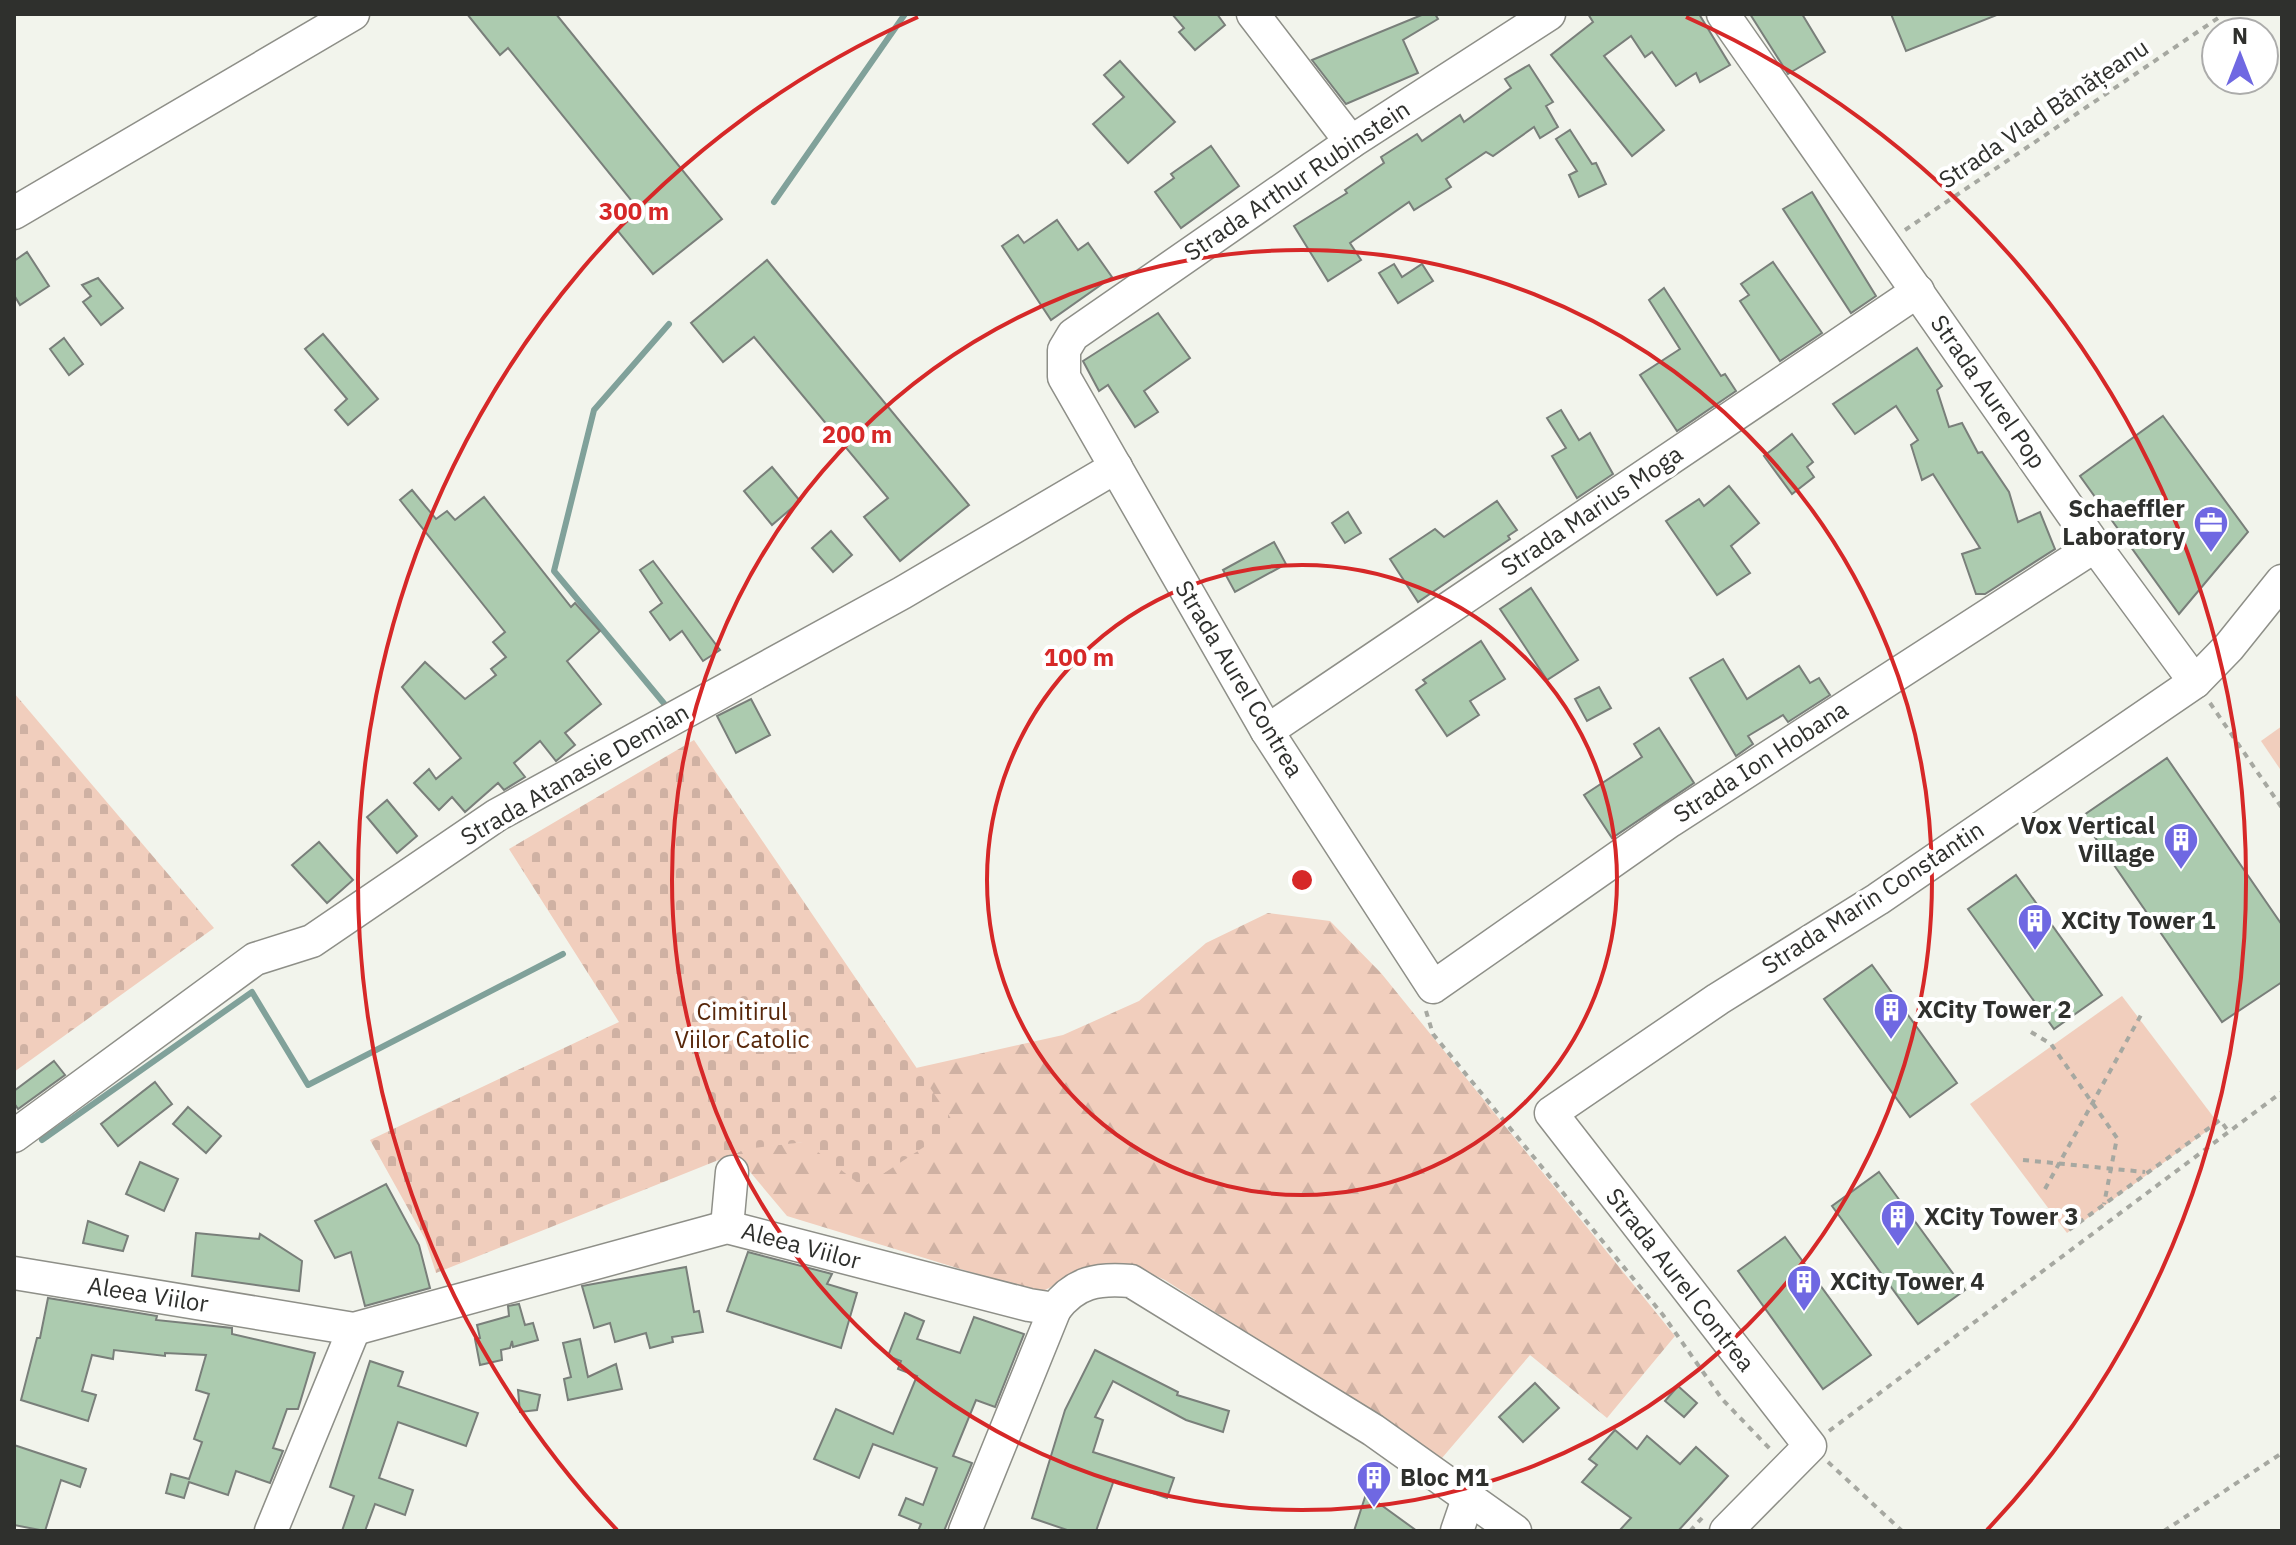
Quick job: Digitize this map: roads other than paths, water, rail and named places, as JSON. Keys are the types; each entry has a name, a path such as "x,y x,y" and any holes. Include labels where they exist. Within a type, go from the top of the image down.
{"street":[{"path":"14,213 353,14"},
{"path":"1253,14 1351,142"},
{"name":"Strada Arthur Rubinstein","path":"1062,363 1073,335 1351,142 1549,14"},
{"name":"Strada Aurel Pop","path":"1723,14 2095,546 2195,682"},
{"name":"Strada Marius Moga","path":"1267,731 1918,291"},
{"name":"Strada Aurel Contrea","path":"1062,363 1064,377 1267,731 1433,987"},
{"name":"Strada Atanasie Demian","path":"14,1136 255,959 312,941 497,815 902,593 1116,467"},
{"name":"Strada Ion Hobana","path":"1433,987 1670,821 2095,546"},
{"name":"Strada Marin Constantin","path":"1551,1113 1718,999 1878,899 2195,682 2229,647 2261,603 2282,581"},
{"name":"Strada Aurel Contrea","path":"1551,1113 1802,1453 1726,1531"},
{"path":"727,1227 732,1172"},
{"name":"Aleea Viilor","path":"16,1278 354,1329 727,1227 1029,1305 1055,1309"},
{"path":"965,1531 1055,1309 1072,1289 1106,1278 1131,1281 1373,1430 1515,1531"},
{"path":"271,1531 354,1329"},
{"path":"1457,1531 1469,1496"}],"waterway":[{"path":"774,202 905,14"},
{"path":"667,707 554,571 594,410 669,324"},
{"path":"42,1140 252,992 308,1085 563,954"}],"place":[{"name":"Schaeffler Laboratory","path":"2211,554"},
{"name":"Vox Vertical Village","path":"2181,871"},
{"name":"XCity Tower 1","path":"2035,952"},
{"name":"XCity Tower 2","path":"1891,1041"},
{"name":"XCity Tower 3","path":"1898,1248"},
{"name":"XCity Tower 4","path":"1804,1313"},
{"name":"Bloc M1","path":"1374,1509"}],"park label":[{"name":"Cimitirul Viilor Catolic","path":"742,1026"}]}
